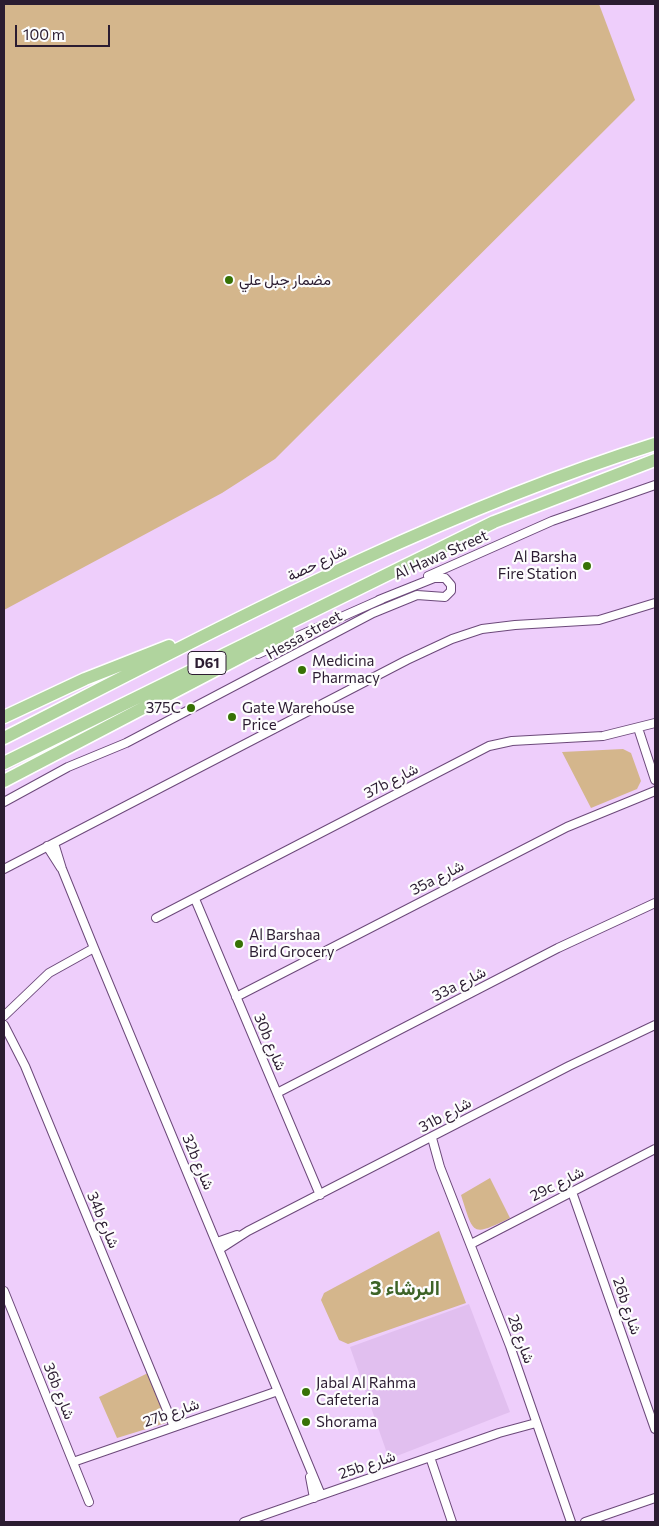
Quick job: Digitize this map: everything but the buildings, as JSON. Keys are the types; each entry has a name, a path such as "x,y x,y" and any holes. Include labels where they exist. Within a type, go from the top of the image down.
{"main road":[{"name":"شارع حصة","path":"4,738 216,630 343,568 430,529 568,474 655,444"},
{"name":"D61","path":"4,763 494,522 655,460"},
{"name":"D61","path":"4,781 378,584 410,563"},
{"path":"4,717 93,676 216,630"},
{"path":"4,790 45,760"}],"street":[{"name":"Al Hawa Street","path":"241,656 266,650 379,600 448,566 552,521 655,485"},
{"name":"Hessa street","path":"4,802 62,770 115,748 264,672 358,621 417,595 425,594 445,597 449,593 451,585 445,578 434,578 379,600"},
{"path":"4,869 407,660 452,639 482,629 503,626 598,620 655,603"},
{"name":"37b شارع","path":"156,918 489,746 512,741 603,736 655,723"},
{"path":"638,728 655,780"},
{"name":"35a شارع","path":"236,997 567,827 655,791"},
{"name":"32b شارع","path":"51,844 309,1465 318,1496"},
{"name":"30b شارع","path":"195,899 320,1196"},
{"name":"33a شارع","path":"277,1093 567,944 655,903"},
{"path":"4,1016 49,974 94,948"},
{"name":"34b شارع","path":"4,1025 25,1066 174,1427"},
{"name":"31b شارع","path":"218,1245 320,1196 576,1063 655,1025"},
{"name":"شارع 28","path":"429,1139 510,1346 571,1522"},
{"name":"29c شارع","path":"471,1244 655,1149"},
{"name":"26b شارع","path":"572,1192 655,1429"},
{"name":"36b شارع","path":"4,1291 89,1502"},
{"name":"27b شارع","path":"73,1462 278,1391"},
{"name":"25b شارع","path":"244,1522 535,1420"},
{"path":"430,1457 452,1522"},
{"path":"585,1522 655,1498"}],"shaded area":[{"name":"مضمار جبل علي","path":"4,4 599,4 635,100 275,459 222,493 4,610"},
{"path":"623,749 631,753 641,781 637,789 591,808 562,752"},
{"path":"490,1178 510,1218 488,1228 476,1229 472,1225 461,1195"},
{"path":"439,1231 466,1303 348,1344 339,1340 321,1300 324,1293"},
{"path":"469,1304 510,1412 389,1459 350,1347"},
{"path":"150,1372 169,1422 117,1438 99,1397"}],"place":[{"name":"مضمار جبل علي","path":"229,280"},
{"name":"Al Barsha Fire Station","path":"587,566"},
{"name":"Medicina Pharmacy","path":"302,670"},
{"name":"375C","path":"191,708"},
{"name":"Gate Warehouse Price","path":"232,717"},
{"name":"Al Barshaa Bird Grocery","path":"239,944"},
{"name":"Jabal Al Rahma Cafeteria","path":"306,1392"},
{"name":"Shorama","path":"306,1422"}],"district":[{"name":"البرشاء 3","path":"405,1288"}]}
